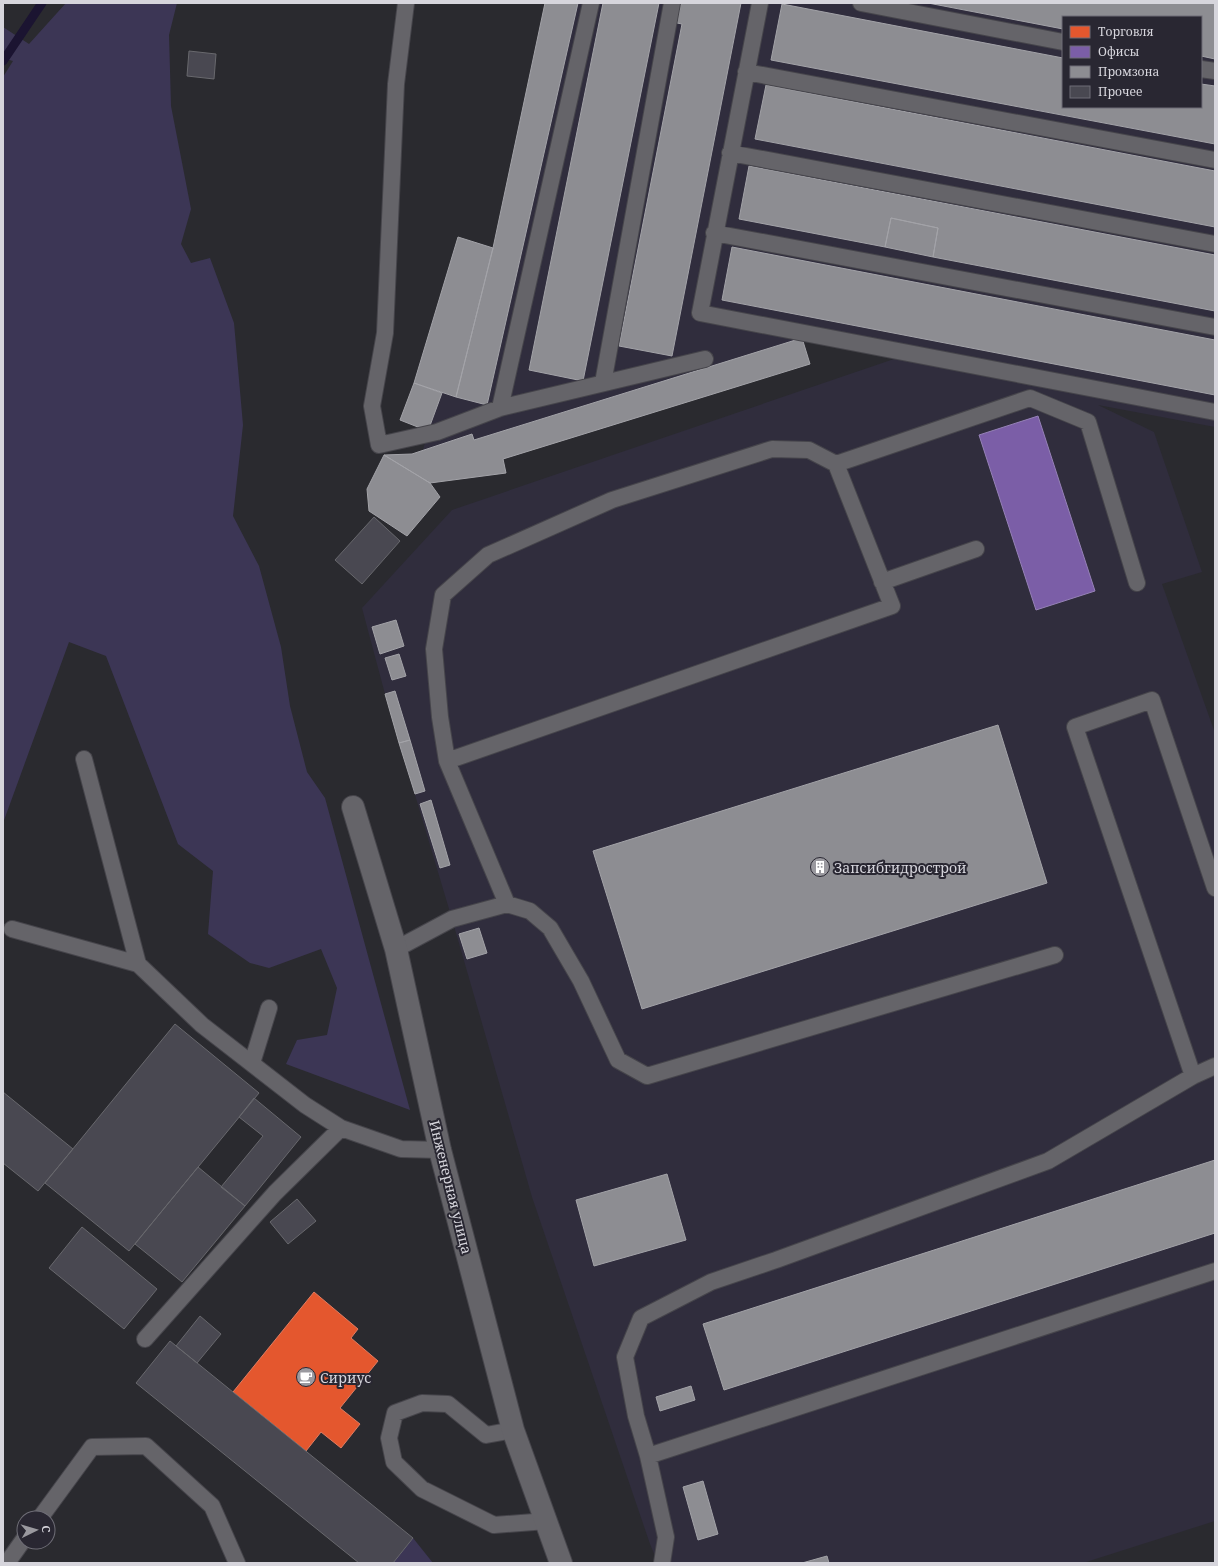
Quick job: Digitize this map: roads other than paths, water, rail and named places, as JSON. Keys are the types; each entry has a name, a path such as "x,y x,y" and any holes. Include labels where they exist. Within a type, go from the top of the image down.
{"street":[{"name":"Инженерная улица","path":"353,807 396,949 440,1150 513,1430 561,1563"}],"lane":[{"path":"406,3 396,84 384,333 372,406 379,445 437,432 500,408 705,359"},
{"path":"500,408 591,3"},
{"path":"603,383 672,3"},
{"path":"760,3 714,233 700,313 1215,412"},
{"path":"861,3 1062,42"},
{"path":"1202,69 1215,72"},
{"path":"746,72 1215,160"},
{"path":"730,153 1215,244"},
{"path":"714,233 1215,327"},
{"path":"836,464 1030,398 1088,422 1137,583"},
{"path":"447,760 892,606 836,464 809,450 772,449 612,500 488,554 443,595 434,649 440,717 447,760 507,904"},
{"path":"882,582 976,549"},
{"path":"1192,1076 1075,727 1152,700 1215,888"},
{"path":"84,759 138,964"},
{"path":"396,949 452,919 507,904 530,911 550,928 581,981 618,1060 647,1076 1055,955"},
{"path":"12,929 138,964 202,1025 305,1105 341,1128 400,1149 440,1150"},
{"path":"252,1063 269,1008"},
{"path":"662,1563 666,1536 648,1456 636,1416 625,1357 641,1318 711,1282 776,1260 1048,1161 1192,1076 1215,1066"},
{"path":"145,1338 275,1194 341,1128"},
{"path":"648,1456 1215,1271"},
{"path":"513,1430 486,1435 448,1404 422,1403 395,1413 389,1438 394,1462 422,1489 494,1525 547,1521"},
{"path":"46,1510 92,1447 146,1446 212,1506 237,1563"},
{"path":"7,1563 16,1550"}],"waterway":[{"path":"3,61 42,3"}],"place":[{"name":"Запсибгидрострой","path":"820,867"},
{"name":"Сириус","path":"306,1377"}]}
